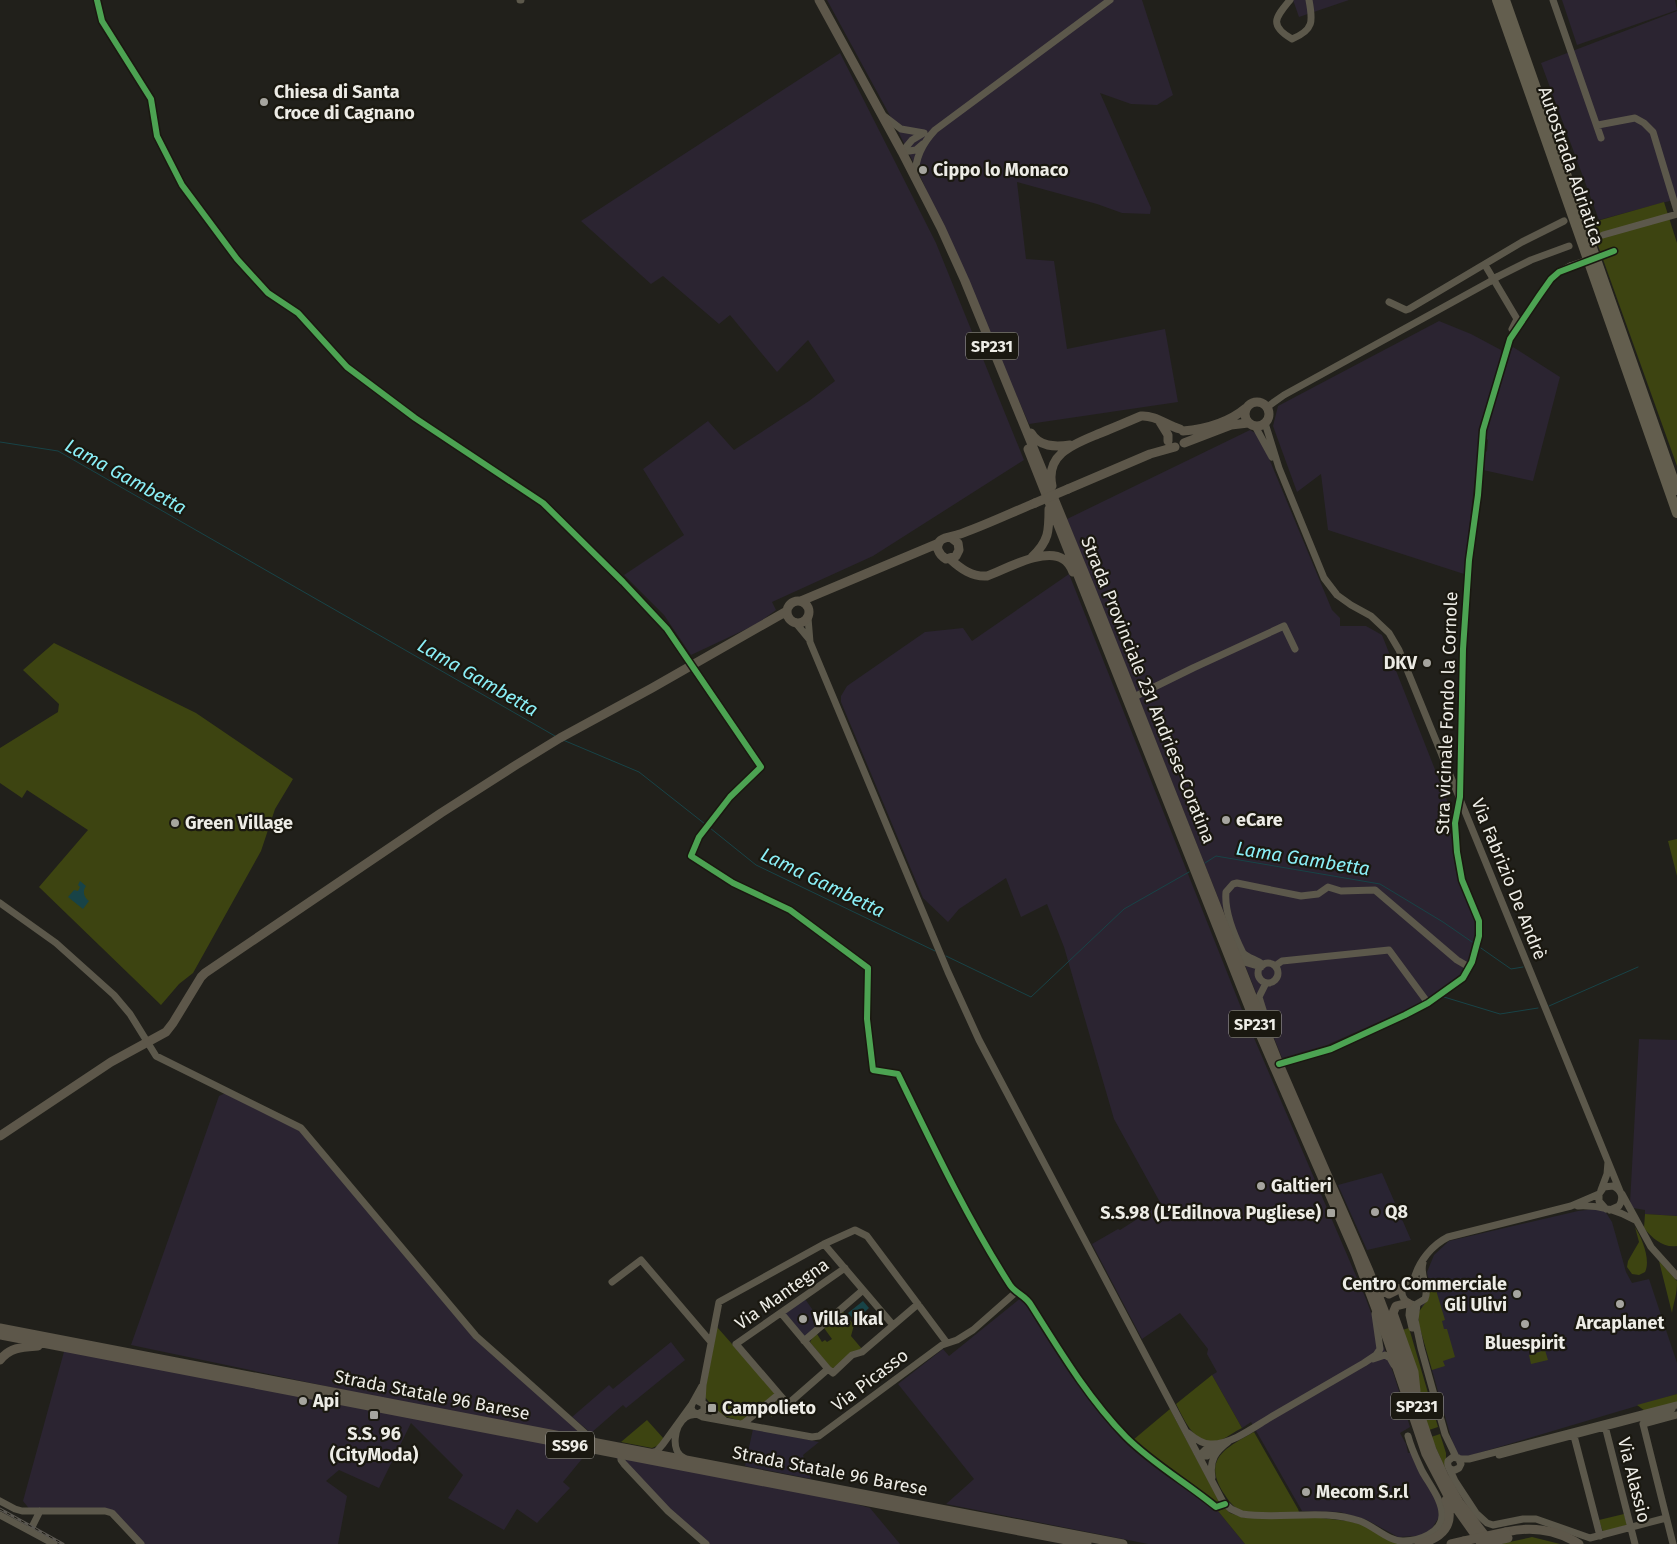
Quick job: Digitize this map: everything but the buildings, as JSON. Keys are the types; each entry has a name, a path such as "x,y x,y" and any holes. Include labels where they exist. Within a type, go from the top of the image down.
{"highway":[{"name":"Autostrada Adriatica","path":"1497,0 1677,513"},
{"name":"Autostrada Adriatica","path":"1506,0 1677,490"}],"main road":[{"name":"Strada Provinciale 231 Andriese-Coratina","path":"819,0 884,116 941,228 965,281 1022,419 1086,593 1256,1025 1373,1298 1426,1454 1449,1498 1478,1534"},
{"name":"Strada Provinciale 231 Andriese-Coratina","path":"921,190 1134,697 1279,1064 1369,1271 1393,1334 1432,1450 1444,1476 1478,1534"},
{"path":"1253,402 1264,404 1267,408 1269,415 1265,423 1260,426 1252,424 1231,425 1174,442 1171,430 1203,429 1236,416 1253,402"},
{"path":"1246,408 1245,416 1252,424"},
{"path":"1028,560 1041,549 1047,538 1053,504 1051,476 1053,466 1059,455 1073,445 1141,416 1154,416 1174,442"},
{"path":"1022,419 1033,437 1043,444 1052,446 1073,445"},
{"path":"0,1136 111,1062 162,1035 170,1027 205,973 441,813 516,765 560,738 787,611 790,604 797,600 801,601 939,543 945,538 1068,489 1186,437 1181,430 1158,420"},
{"path":"912,554 946,558 959,550 979,526"},
{"path":"950,537 956,540 961,561 968,572"},
{"path":"939,543 939,552 977,576 987,576 1041,556 1054,556 1063,559 1071,567 1086,593"},
{"path":"768,622 802,622 809,615 824,591"},
{"path":"801,601 808,606 809,615"},
{"path":"787,611 789,618 793,622"},
{"path":"1369,1271 1385,1293 1393,1293 1402,1288"},
{"path":"1412,1304 1396,1306 1393,1313 1414,1372 1420,1416"},
{"name":"Strada Statale 96 Barese","path":"0,1328 1123,1544"},
{"name":"Strada Statale 96 Barese","path":"0,1335 1087,1544"},
{"path":"0,1360 8,1352 18,1347 52,1346"},
{"name":"SP231","path":"1419,1544 1430,1541 1440,1535 1446,1528 1449,1516 1448,1506 1426,1454"},
{"path":"1478,1534 1482,1544 1523,1529 1542,1530 1560,1535 1580,1544"},
{"path":"1478,1534 1492,1544"},
{"path":"1451,1544 1525,1534 1539,1534 1570,1544"}],"street":[{"path":"97,0 102,21 151,99 157,136 182,185 237,259 268,293 298,313 346,367 415,418 543,503 668,629 761,767 730,797 698,837 690,856 733,883 790,910 868,968 867,1019 873,1070 898,1074 961,1201 1000,1269 1016,1292 1027,1299 1072,1370 1106,1415 1127,1438 1142,1452 1200,1493 1216,1507 1225,1504"},
{"path":"902,152 917,149 934,130 1110,0"},
{"path":"1290,0 1278,13 1277,22 1280,32 1292,39 1303,34 1310,26 1309,0"},
{"path":"1553,0 1602,138"},
{"path":"884,116 902,129 924,133"},
{"path":"1598,125 1635,118 1644,123 1653,132 1675,211 1603,236"},
{"path":"902,152 913,139 934,130"},
{"path":"915,178 917,160 923,144"},
{"path":"1389,302 1406,310 1409,309 1522,242 1564,221"},
{"path":"1267,408 1284,395 1494,279 1531,260 1569,246"},
{"name":"Stra vicinale Fondo la Cornole","path":"1279,1064 1331,1049 1428,1003 1463,978 1469,967 1477,945 1479,921 1462,880 1454,823 1460,797 1463,649 1469,560 1478,495 1483,430 1510,339 1551,279 1570,266 1614,251"},
{"path":"1485,265 1517,319 1508,337 1510,339"},
{"path":"1265,423 1279,468"},
{"path":"1252,424 1279,468"},
{"name":"Via Fabrizio De Andrè","path":"1279,468 1324,578 1337,595 1350,605 1371,616 1389,633 1398,650 1460,797 1621,1193 1651,1248 1677,1276"},
{"path":"809,615 810,642"},
{"path":"793,622 810,642 948,972 979,1040 1225,1504 1236,1512 1248,1515 1346,1517 1367,1524 1393,1539 1401,1541 1424,1537 1434,1531 1440,1524 1442,1510 1422,1471 1408,1436"},
{"path":"1134,697 1284,626 1295,649"},
{"path":"1262,966 1257,960 1243,953 1229,919 1226,908 1226,892 1233,884 1237,883 1301,896 1318,894 1328,887 1341,891 1375,890 1457,960 1469,967"},
{"path":"0,903 56,943 114,995 130,1014 156,1056 301,1128 476,1336 595,1443"},
{"path":"1228,937 1244,962 1262,966 1268,963 1275,966 1278,976 1273,982 1266,983"},
{"path":"1275,966 1282,961 1389,950 1428,1003"},
{"path":"1262,966 1259,976 1266,983"},
{"path":"1266,983 1259,997 1269,1026 1269,1039"},
{"path":"1608,1159 1607,1174 1600,1192 1599,1201 1608,1209"},
{"path":"1414,1279 1419,1266 1430,1251 1439,1242 1452,1235 1571,1206 1610,1186 1615,1187 1621,1193 1620,1204 1617,1207 1608,1209"},
{"path":"1571,1206 1592,1206 1608,1209 1621,1212 1635,1220"},
{"path":"689,1461 680,1456 676,1451 676,1436 686,1417 703,1412 705,1408 703,1403 703,1385 719,1302 847,1233 855,1230 867,1236 947,1343"},
{"path":"824,1244 893,1326"},
{"path":"1424,1259 1422,1267 1426,1296 1422,1302 1412,1304 1402,1297 1402,1288 1407,1281 1414,1279 1424,1283"},
{"path":"612,1282 641,1260 711,1342"},
{"name":"Via Mantegna","path":"779,1394 736,1344 845,1268"},
{"path":"804,1341 863,1290"},
{"name":"Via Picasso","path":"696,1414 718,1420 744,1423 812,1437 819,1436 947,1343 957,1340 974,1330 1016,1292"},
{"path":"1199,1456 1205,1450 1235,1437 1376,1355 1380,1349 1373,1298"},
{"path":"781,1313 833,1373 852,1355 862,1352 918,1304"},
{"path":"1412,1304 1421,1348 1445,1434 1458,1462 1456,1474 1458,1485"},
{"path":"1364,1363 1385,1355 1390,1358 1399,1372"},
{"path":"744,1423 779,1394 788,1404 828,1369"},
{"path":"645,1453 653,1452 660,1448 692,1404 703,1385"},
{"path":"692,1404 698,1401 703,1403 724,1420"},
{"path":"692,1404 691,1410 696,1414"},
{"path":"1448,1464 1452,1470 1458,1462 1469,1459 1677,1409"},
{"path":"1674,1544 1643,1424 1662,1420 1677,1409"},
{"path":"1448,1464 1451,1458 1458,1462 1470,1462 1574,1436 1605,1426"},
{"name":"Via Alassio","path":"1605,1426 1635,1544"},
{"path":"1183,1427 1199,1441 1218,1446"},
{"path":"1445,1434 1448,1464 1458,1485 1476,1513 1486,1523 1493,1525 1523,1519 1536,1519 1590,1538 1666,1518"},
{"path":"1574,1436 1600,1536"},
{"path":"1216,1488 1211,1468 1218,1446"},
{"path":"621,1455 621,1460 624,1464 668,1512 706,1544"},
{"path":"0,1501 15,1510 105,1510 112,1513 141,1544"},
{"path":"30,1531 40,1511"},
{"path":"0,1514 54,1544"}],"shaded area":[{"path":"827,0 1142,0 1173,95 1157,105 1131,104 1100,93 1151,208 1150,214 1122,213 1097,204 1017,182 1026,259 1054,261 1067,349 1165,329 1178,402 1029,424 921,178 894,123"},
{"path":"1293,0 1349,0 1299,17"},
{"path":"1562,0 1675,0 1677,10 1577,45"},
{"path":"1677,11 1677,199 1599,220 1541,63"},
{"path":"840,53 936,243 1024,460 873,556 772,602 776,610 757,624 691,655 664,615 624,575 684,535 643,469 708,421 734,450 809,401 835,381 808,340 777,372 730,315 719,324 663,276 651,284 581,221"},
{"path":"1439,321 1471,334 1501,350 1502,353 1481,425 1464,574 1328,530 1321,474 1297,492 1273,426 1278,406"},
{"path":"1513,347 1560,377 1533,481 1483,470 1484,454 1487,451 1488,440 1486,438 1486,431"},
{"path":"1250,430 1257,434 1268,456 1332,610 1340,618 1340,626 1366,626 1382,635 1447,800 1456,871 1477,927 1469,959 1461,974 1421,1003 1327,1045 1282,1058 1067,519"},
{"path":"1069,574 1242,1010 1366,1299 1394,1375 1410,1427 1400,1433 1408,1453 1412,1452 1438,1504 1439,1517 1431,1530 1419,1536 1398,1537 1367,1520 1340,1512 1302,1511 1251,1422 1242,1428 1212,1375 1217,1372 1207,1354 1208,1349 1180,1313 1142,1339 1092,1244 1118,1229 1120,1230 1161,1204 1114,1119 1064,947 1047,904 1021,917 1006,878 959,909 948,922 923,898 841,702 841,696 847,686 925,632 963,628 972,641"},
{"path":"1639,1039 1677,1040 1677,1216 1645,1214 1645,1210 1633,1208 1630,1203"},
{"path":"228,1092 301,1128 476,1336 595,1443 563,1482 570,1488 537,1523 517,1509 504,1530 448,1498 463,1475 411,1423 379,1488 339,1470 326,1481 347,1496 338,1544 143,1544 112,1513 31,1511 23,1501 65,1348 577,1439 131,1345 219,1096"},
{"name":"Q8","path":"1382,1173 1411,1240 1367,1250 1338,1185"},
{"path":"1603,1208 1612,1222 1626,1272 1632,1283 1649,1279 1677,1363 1677,1394 1462,1458 1455,1452 1432,1370 1422,1306 1430,1290 1427,1272 1434,1255 1449,1241 1578,1211"},
{"path":"1022,1297 1105,1417 1218,1511 1245,1544 1148,1544 946,1504 974,1479 898,1384 943,1349 949,1356"},
{"name":"Villa Ikal","path":"805,1299 822,1323 805,1338 784,1314"},
{"path":"671,1342 685,1360 626,1408 623,1405 591,1433 572,1417 609,1385 613,1389"},
{"path":"753,1429 819,1442 803,1455 811,1479 745,1466"},
{"path":"615,1457 845,1501 870,1508 900,1544 704,1544"}],"green space":[{"path":"1664,202 1677,243 1677,466 1590,223"},
{"name":"Green Village","path":"54,643 196,713 293,779 275,809 261,851 193,973 179,984 161,1005 39,887 88,830 27,790 22,798 0,783 0,748 58,712 59,704 23,670"},
{"path":"1677,839 1677,876 1668,841"},
{"path":"1645,1214 1677,1216 1677,1246 1667,1246 1651,1236 1644,1228"},
{"path":"1635,1227 1643,1243 1647,1261 1645,1272 1639,1275 1632,1274 1627,1267 1628,1261 1639,1242"},
{"path":"1659,1261 1677,1281 1672,1313"},
{"path":"1430,1290 1436,1290 1445,1320 1442,1321 1444,1329 1447,1329 1455,1357 1443,1361 1445,1366 1432,1370 1419,1325 1418,1313 1428,1299"},
{"path":"842,1310 854,1325 851,1336 862,1349 831,1368 810,1342 815,1334","holes":["824,1328 832,1339 822,1342 817,1334"]},
{"path":"717,1327 776,1394 745,1422 720,1415 704,1396"},
{"path":"1409,1328 1438,1427 1429,1430 1423,1410 1416,1371 1402,1330"},
{"path":"1545,1350 1548,1360 1531,1364 1529,1355"},
{"path":"1212,1375 1242,1428 1221,1440 1212,1442 1205,1441 1192,1432 1176,1404"},
{"path":"1677,1394 1677,1403 1645,1411 1637,1405"},
{"path":"778,1400 785,1405 771,1417 770,1412 760,1416"},
{"path":"1170,1409 1219,1501 1214,1500 1133,1440"},
{"path":"647,1420 664,1439 659,1445 652,1448 621,1442"},
{"path":"1254,1432 1299,1512 1250,1513 1242,1511 1231,1503 1218,1483 1215,1473 1216,1464 1220,1456 1234,1444"},
{"path":"1440,1434 1446,1453 1446,1470 1431,1437"},
{"path":"1225,1508 1230,1513 1245,1518 1321,1518 1348,1521 1364,1525 1404,1544 1245,1544 1218,1511"},
{"path":"1624,1514 1627,1525 1603,1532 1599,1520"},
{"path":"1532,1537 1560,1544 1500,1544 1528,1538"}],"water":[{"path":"80,881 86,886 84,894 89,901 83,909 68,897 74,890 78,891"},
{"path":"863,1301 869,1308 855,1321 848,1313"}],"waterway":[{"name":"Lama Gambetta","path":"0,442 58,451 555,736"},
{"name":"Lama Gambetta","path":"563,740 639,772 705,824"},
{"name":"Lama Gambetta","path":"710,828 756,865 935,951"},
{"name":"Lama Gambetta","path":"1205,863 1216,856 1380,884 1443,922 1475,944"},
{"name":"Lama Gambetta","path":"946,956 1031,997 1124,909 1189,872"},
{"name":"Lama Gambetta","path":"1478,946 1511,969 1523,967"},
{"path":"1549,1006 1638,967"},
{"path":"1444,997 1500,1014 1538,1008"}],"railway":[{"path":"0,1509 63,1544"}],"cycle path":[{"path":"97,0 102,21 151,99 157,136 182,185 237,259 268,293 298,313 347,367 415,418 543,503 623,582 667,629 761,767 730,797 699,837 691,856 733,883 790,910 868,968 867,1019 873,1070 898,1074 965,1208 1010,1285 1029,1302 1087,1390 1126,1437 1147,1456 1216,1507 1225,1504"},
{"path":"1279,1064 1331,1049 1428,1003 1463,978 1472,962 1479,936 1479,921 1462,880 1457,852 1455,823 1460,797 1463,649 1469,560 1478,495 1483,430 1510,339 1551,279 1559,272 1614,251"}],"place":[{"name":"Chiesa di Santa Croce di Cagnano","path":"264,102"},
{"name":"Cippo lo Monaco","path":"923,170"},
{"name":"DKV","path":"1427,663"},
{"name":"eCare","path":"1226,820"},
{"name":"Green Village","path":"175,823"},
{"name":"Galtieri","path":"1261,1186"},
{"name":"Q8","path":"1375,1212"},
{"name":"S.S.98 (L’Edilnova Pugliese)","path":"1331,1213"},
{"name":"Centro Commerciale Gli Ulivi","path":"1517,1294"},
{"name":"Arcaplanet","path":"1620,1304"},
{"name":"Villa Ikal","path":"803,1319"},
{"name":"Bluespirit","path":"1525,1324"},
{"name":"Api","path":"303,1401"},
{"name":"Campolieto","path":"712,1408"},
{"name":"S.S. 96 (CityModa)","path":"374,1415"},
{"name":"Mecom S.r.l","path":"1306,1492"}]}
